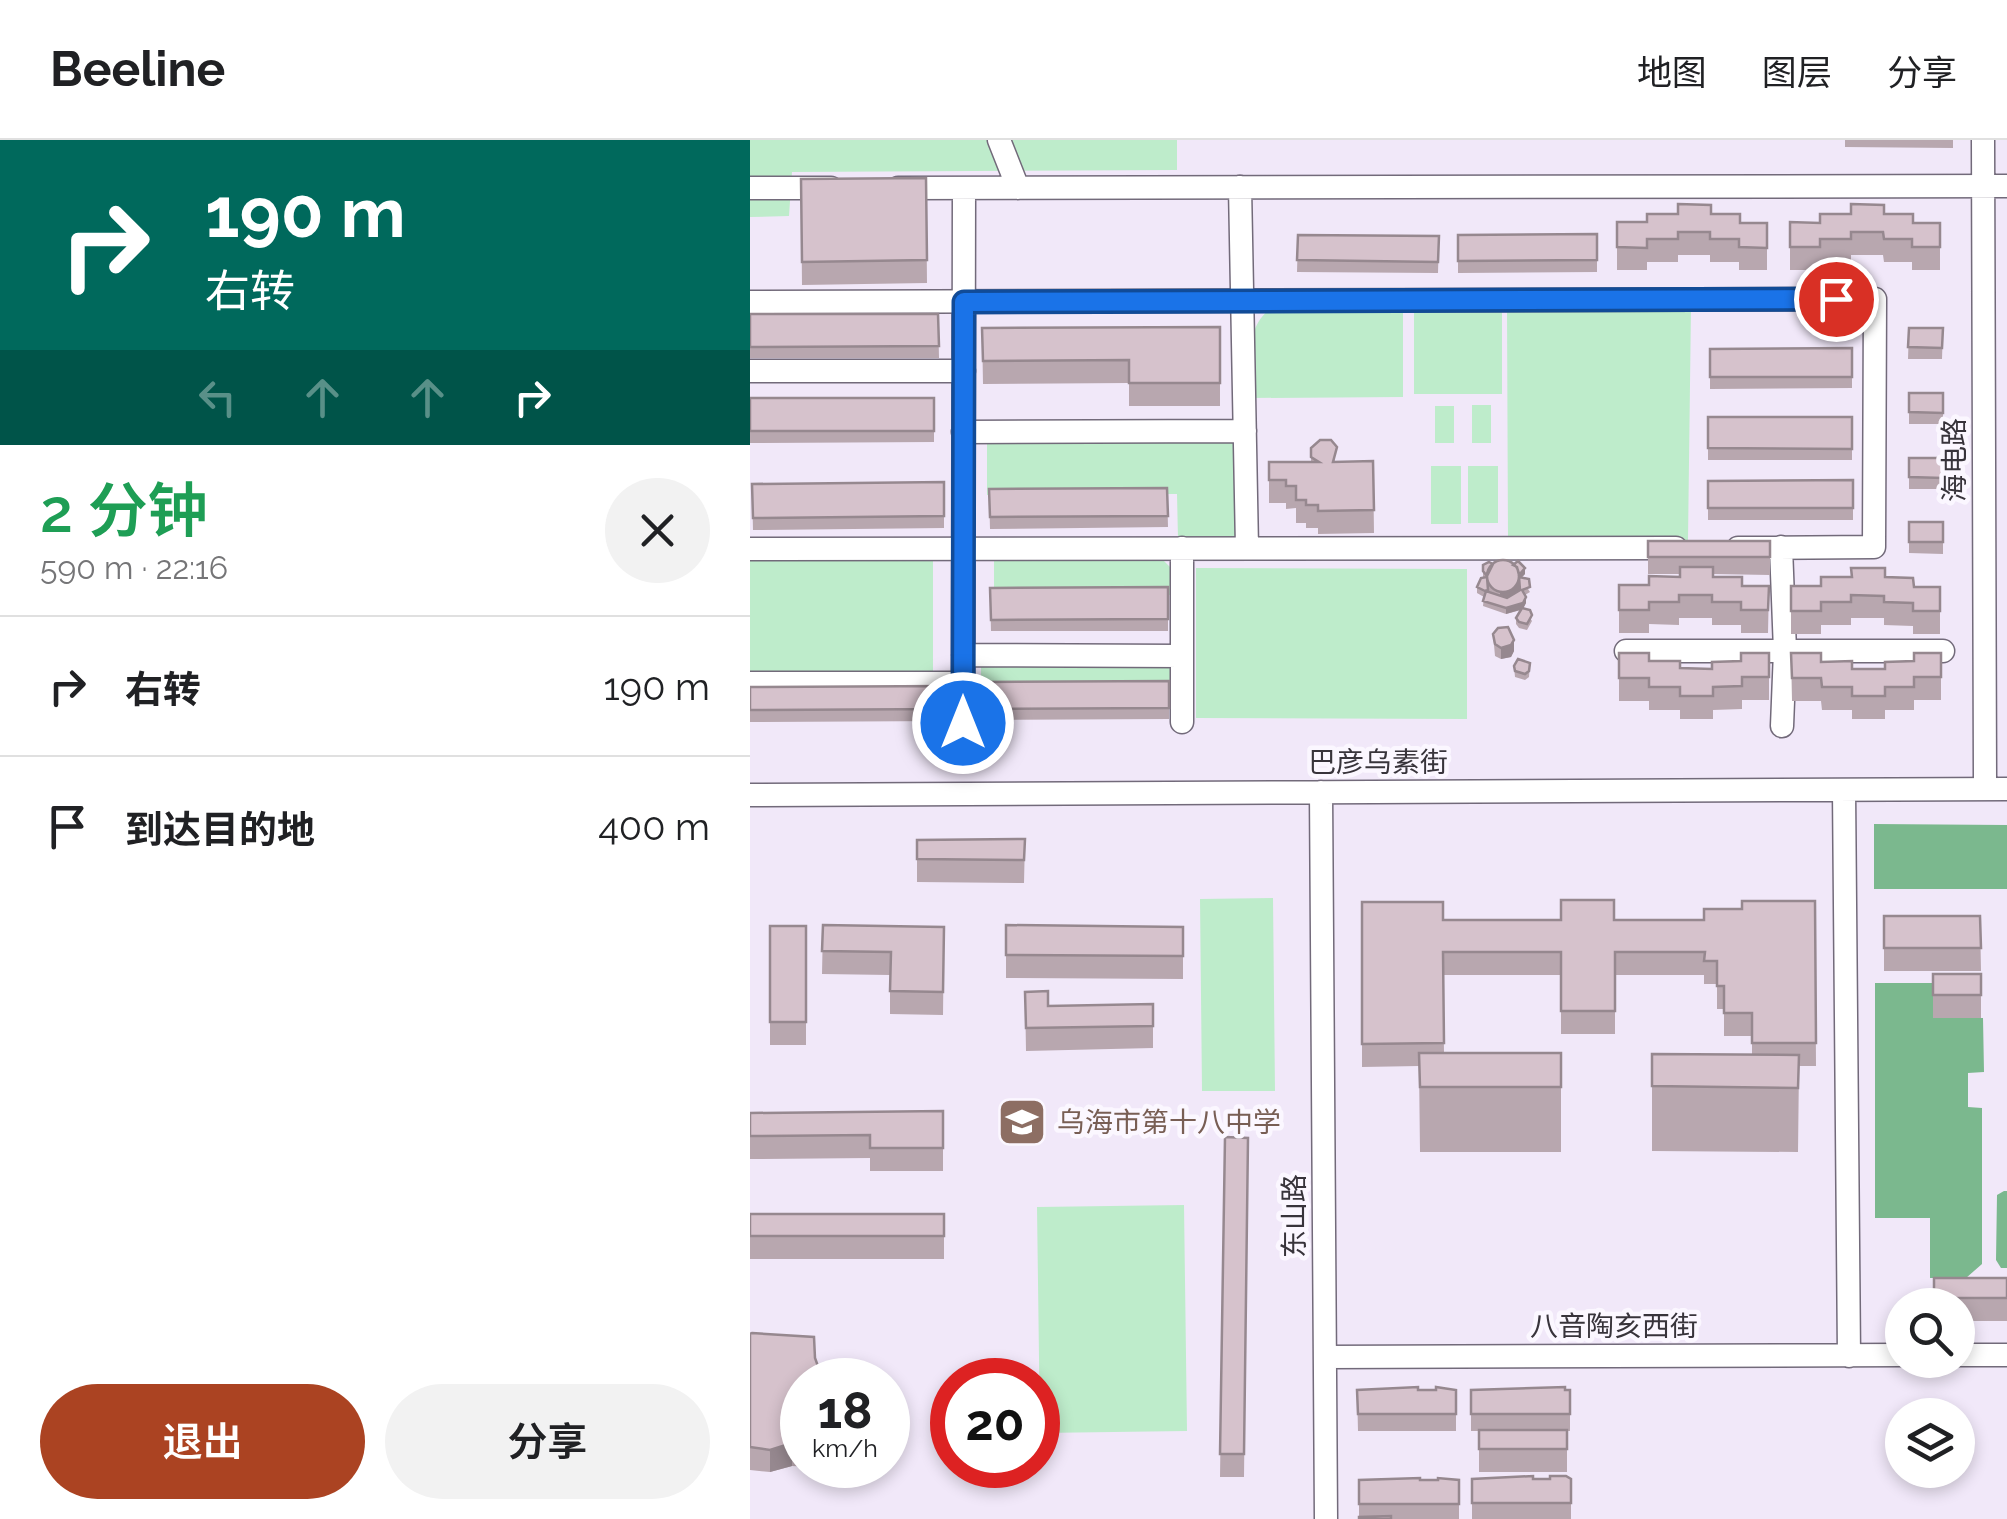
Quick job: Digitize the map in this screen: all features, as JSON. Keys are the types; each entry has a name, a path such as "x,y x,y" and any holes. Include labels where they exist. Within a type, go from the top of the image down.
{"street":[{"path":"998,140 1018,188"},
{"name":"海电路","path":"1983,140 1995,186 2000,783"},
{"path":"750,188 1995,186"},
{"path":"1240,187 1247,548"},
{"path":"963,723 964,188"},
{"path":"750,302 1875,299 1874,547 750,549"},
{"path":"750,371 964,372"},
{"path":"963,432 1244,431"},
{"path":"1182,548 1182,722"},
{"path":"1781,548 1785,651 1782,726"},
{"path":"1626,651 1943,651"},
{"path":"963,655 1182,656"},
{"path":"750,683 963,683"},
{"name":"巴彦乌素街","path":"750,785 2000,783"},
{"name":"巴彦乌素街","path":"750,795 1844,790 2000,783"},
{"path":"1844,790 1849,1356"},
{"name":"东山路","path":"1321,792 1326,1519"},
{"path":"1975,1355 2007,1355"},
{"name":"八音陶亥西街","path":"1325,1357 1885,1356"}],"green space":[{"path":"750,140 1177,140 1177,170 792,172 789,216 750,217"},
{"path":"1403,307 1403,397 1252,398 1252,338 1271,308"},
{"path":"1691,307 1688,540 1508,539 1507,308"},
{"path":"1414,312 1502,312 1502,394 1414,394"},
{"path":"1472,405 1491,405 1491,443 1472,443"},
{"path":"1435,406 1454,406 1454,443 1435,443"},
{"path":"1239,439 1240,539 1178,539 1177,494 987,495 987,440"},
{"path":"1431,466 1461,466 1461,524 1431,524"},
{"path":"1468,466 1498,466 1498,523 1468,523"},
{"path":"1159,556 1173,570 1173,595 994,595 994,557"},
{"path":"750,558 933,558 933,679 750,679"},
{"path":"1196,568 1467,569 1467,719 1196,718"},
{"path":"981,662 1163,662 1173,669 1173,682 981,683"},
{"path":"1874,824 2007,825 2007,889 1874,889"},
{"path":"1273,898 1275,1091 1202,1091 1200,899"},
{"path":"1875,983 1933,983 1933,1018 1983,1018 1984,1072 1968,1073 1968,1107 1982,1108 1982,1264 1966,1278 1930,1278 1930,1218 1875,1218"},
{"path":"2004,1191 2007,1268 2001,1268 1996,1260 1997,1195"},
{"path":"1184,1205 1187,1431 1060,1433 1060,1358 1039,1358 1037,1207"}],"building":[{"path":"926,178 927,260 802,262 801,179"},
{"path":"1678,204 1711,205 1711,214 1740,214 1740,223 1767,223 1767,248 1739,247 1739,239 1710,239 1710,232 1678,232 1678,239 1647,239 1647,248 1617,247 1617,222 1647,222 1647,214 1678,214"},
{"path":"1851,204 1884,205 1884,214 1913,214 1913,223 1940,223 1940,247 1912,247 1912,239 1884,239 1883,232 1851,232 1851,239 1820,239 1820,247 1790,247 1790,222 1820,223 1820,214 1851,214"},
{"path":"1597,234 1597,260 1458,261 1458,235"},
{"path":"1298,235 1439,236 1438,262 1297,260"},
{"path":"750,314 938,314 939,346 750,347"},
{"path":"1220,327 1220,383 1129,383 1129,360 983,361 982,328"},
{"path":"1909,328 1943,328 1942,348 1908,347"},
{"path":"1852,348 1852,377 1710,377 1710,349"},
{"path":"1909,393 1943,393 1943,413 1909,412"},
{"path":"750,398 934,398 934,431 750,431"},
{"path":"1708,417 1852,417 1852,449 1708,448"},
{"path":"1320,440 1331,440 1337,447 1333,462 1373,461 1374,510 1318,511 1318,505 1296,500 1296,486 1286,486 1286,480 1269,480 1269,462 1319,462 1311,457 1311,448"},
{"path":"1909,458 1943,458 1943,478 1909,477"},
{"path":"1853,480 1853,508 1708,508 1708,481"},
{"path":"944,482 944,516 753,518 752,484"},
{"path":"1167,488 1168,516 990,517 989,489"},
{"path":"1909,522 1943,522 1943,542 1909,542"},
{"path":"1648,541 1770,541 1770,557 1648,557"},
{"path":"1503,560 1514,565 1519,576 1514,587 1503,592 1492,587 1487,576 1492,565"},
{"path":"1518,561 1525,568 1519,575 1513,565"},
{"path":"1493,564 1487,576 1483,565"},
{"path":"1680,567 1713,567 1713,577 1742,577 1742,586 1769,586 1768,610 1741,610 1741,602 1712,602 1712,595 1679,595 1679,602 1649,602 1649,610 1619,610 1619,585 1649,585 1649,576 1680,577"},
{"path":"1851,568 1885,568 1885,577 1913,578 1914,587 1940,587 1940,611 1913,611 1913,603 1884,602 1884,596 1851,595 1851,602 1821,602 1821,611 1791,611 1791,586 1821,586 1821,577 1852,577"},
{"path":"1487,577 1488,590 1477,587 1481,578"},
{"path":"1519,577 1529,579 1530,587 1522,590 1526,597 1523,603 1506,608 1483,601 1486,591 1507,598 1520,590"},
{"path":"1168,587 1168,619 991,620 990,588"},
{"path":"1522,608 1532,615 1527,624 1516,618"},
{"path":"1508,627 1514,640 1501,648 1495,644 1493,634 1498,628"},
{"path":"1619,653 1649,653 1649,661 1680,661 1680,668 1712,669 1712,662 1741,661 1741,653 1769,653 1769,677 1742,677 1742,686 1713,687 1713,696 1680,696 1680,687 1649,687 1649,678 1619,678"},
{"path":"1791,653 1821,653 1821,662 1852,661 1852,669 1885,669 1885,662 1914,661 1914,653 1941,653 1941,677 1914,677 1914,687 1885,687 1885,696 1852,696 1852,687 1822,687 1821,678 1792,678"},
{"path":"1518,659 1530,663 1525,674 1515,671"},
{"path":"1169,681 1169,708 983,709 983,682"},
{"path":"946,686 947,709 750,710 750,687"},
{"path":"1025,839 1024,860 917,859 917,840"},
{"path":"1561,900 1614,900 1614,920 1704,920 1704,909 1742,909 1742,901 1815,901 1816,1043 1752,1043 1752,1013 1724,1013 1724,986 1717,986 1717,961 1704,961 1705,952 1615,952 1615,1011 1561,1011 1561,952 1443,952 1444,1043 1362,1044 1362,902 1443,902 1443,920 1561,920"},
{"path":"1884,916 1980,916 1981,948 1884,948"},
{"path":"823,925 944,927 943,992 890,991 891,952 822,951"},
{"path":"1006,925 1183,927 1183,956 1006,955"},
{"path":"770,926 806,926 806,1022 770,1022"},
{"path":"1933,974 1981,974 1981,995 1933,995"},
{"path":"1048,991 1048,1006 1153,1004 1153,1026 1026,1028 1025,992"},
{"path":"1419,1053 1561,1053 1561,1087 1420,1087"},
{"path":"1652,1054 1799,1055 1798,1088 1652,1086"},
{"path":"943,1111 943,1148 870,1148 870,1135 750,1136 750,1113"},
{"path":"1225,1137 1248,1138 1244,1454 1220,1454"},
{"path":"750,1214 944,1214 944,1236 750,1236"},
{"path":"1934,1278 2007,1278 2007,1298 1975,1298 1975,1288 1934,1288"},
{"path":"750,1334 814,1337 815,1358 780,1358 780,1447 770,1450 750,1447"},
{"path":"1357,1390 1456,1390 1456,1414 1358,1414"},
{"path":"1471,1390 1570,1390 1570,1414 1471,1414"},
{"path":"1479,1430 1567,1430 1567,1449 1479,1449"},
{"path":"1472,1479 1571,1479 1571,1503 1472,1503"},
{"path":"1359,1480 1459,1480 1459,1504 1359,1504"},
{"path":"1359,1517 1391,1519 1359,1519"}],"place":[{"name":"乌海市第十八中学","path":"1022,1122"}],"route":[{"path":"963,723 964,302 1836,299"}]}
